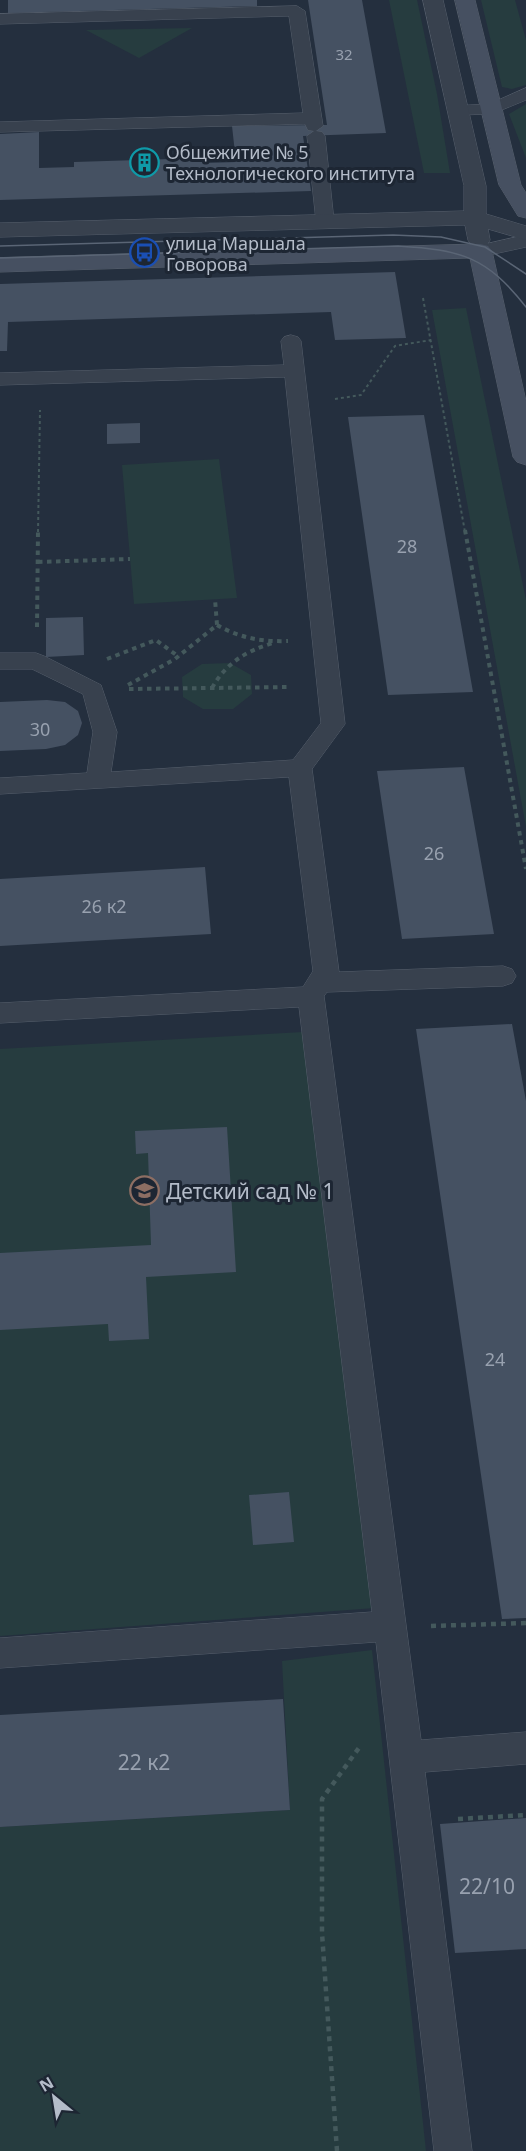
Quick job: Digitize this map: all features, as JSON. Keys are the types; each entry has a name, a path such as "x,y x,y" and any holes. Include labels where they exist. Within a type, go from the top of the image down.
{"main road":[{"path":"465,0 510,185 526,211"},
{"path":"0,265 480,251 526,457"}],"street":[{"path":"433,0 475,186 475,218 480,251"},
{"path":"0,230 475,218 526,232"}],"lane":[{"path":"0,19 134,13 297,10 325,221"},
{"path":"458,110 492,108 526,93"},
{"path":"0,127 314,126"},
{"path":"480,251 526,241"},
{"path":"291,340 333,724 300,768 326,971 315,989 453,2151"},
{"path":"0,379 294,372"},
{"path":"0,662 36,661 93,690 105,732 98,781"},
{"path":"0,786 300,768"},
{"path":"0,1013 503,976"},
{"path":"0,1653 390,1626"},
{"path":"406,1757 526,1748"}],"path":[{"path":"423,298 526,869"},
{"path":"298,405 361,395 395,346 431,340"},
{"path":"36,661 41,378"},
{"path":"38,562 130,559"},
{"path":"215,599 218,625 232,635 277,642 324,640"},
{"path":"118,689 153,674 180,657 218,625"},
{"path":"64,675 156,640 180,657"},
{"path":"212,688 218,675 235,659 253,648 277,642"},
{"path":"93,690 329,687"},
{"path":"390,1626 526,1623"},
{"path":"337,2151 322,1934 322,1799 363,1742"},
{"path":"414,1822 526,1815"}],"green space":[{"path":"389,0 417,0 437,94 450,173 424,173"},
{"path":"481,0 515,0 526,40 526,85 512,89 502,87"},
{"path":"192,28 139,58 86,30"},
{"path":"526,104 526,158 509,114"},
{"path":"466,308 526,600 526,827 432,310"},
{"path":"219,459 237,598 134,604 122,465"},
{"path":"230,663 251,675 252,694 233,709 203,709 183,697 182,677 202,664"},
{"name":"Детский сад № 1","path":"303,1032 375,1608 0,1636 0,1049"},
{"path":"372,1650 426,2151 0,2151 0,1827 290,1810 282,1661"}],"building":[{"path":"8,0 257,0 257,6 8,13"},
{"name":"Общежитие № 5 Технологического института","path":"308,0 362,0 386,133 303,136 311,191 0,200 0,134 39,132 39,168 74,167 74,162 203,158 203,163 236,162 232,126 327,125"},
{"path":"395,272 406,338 335,340 331,312 8,322 7,351 0,351 0,284"},
{"path":"424,415 473,692 388,695 348,417"},
{"path":"140,423 140,443 107,444 107,424"},
{"path":"83,617 84,655 46,657 46,618"},
{"path":"47,700 65,702 78,711 82,723 78,735 65,745 46,749 0,751 0,702"},
{"path":"464,767 494,934 402,939 377,771"},
{"path":"205,867 211,934 0,946 0,879"},
{"path":"512,1024 526,1101 526,1618 502,1619 416,1029"},
{"path":"227,1127 236,1272 146,1277 149,1339 109,1341 108,1324 0,1330 0,1253 151,1245 148,1153 136,1154 135,1131"},
{"path":"289,1492 294,1542 253,1545 249,1495"},
{"path":"283,1699 290,1810 0,1827 0,1715"},
{"path":"526,1818 526,1949 455,1953 440,1824"}],"tram line":[{"path":"0,246 393,235 441,237 485,247 526,274"},
{"path":"0,258 398,246 420,248 456,254 485,266 512,290 526,307"}],"place":[{"name":"Общежитие № 5 Технологического института","path":"145,162"},
{"name":"улица Маршала Говорова","path":"145,253"},
{"name":"Детский сад № 1","path":"145,1191"}]}
